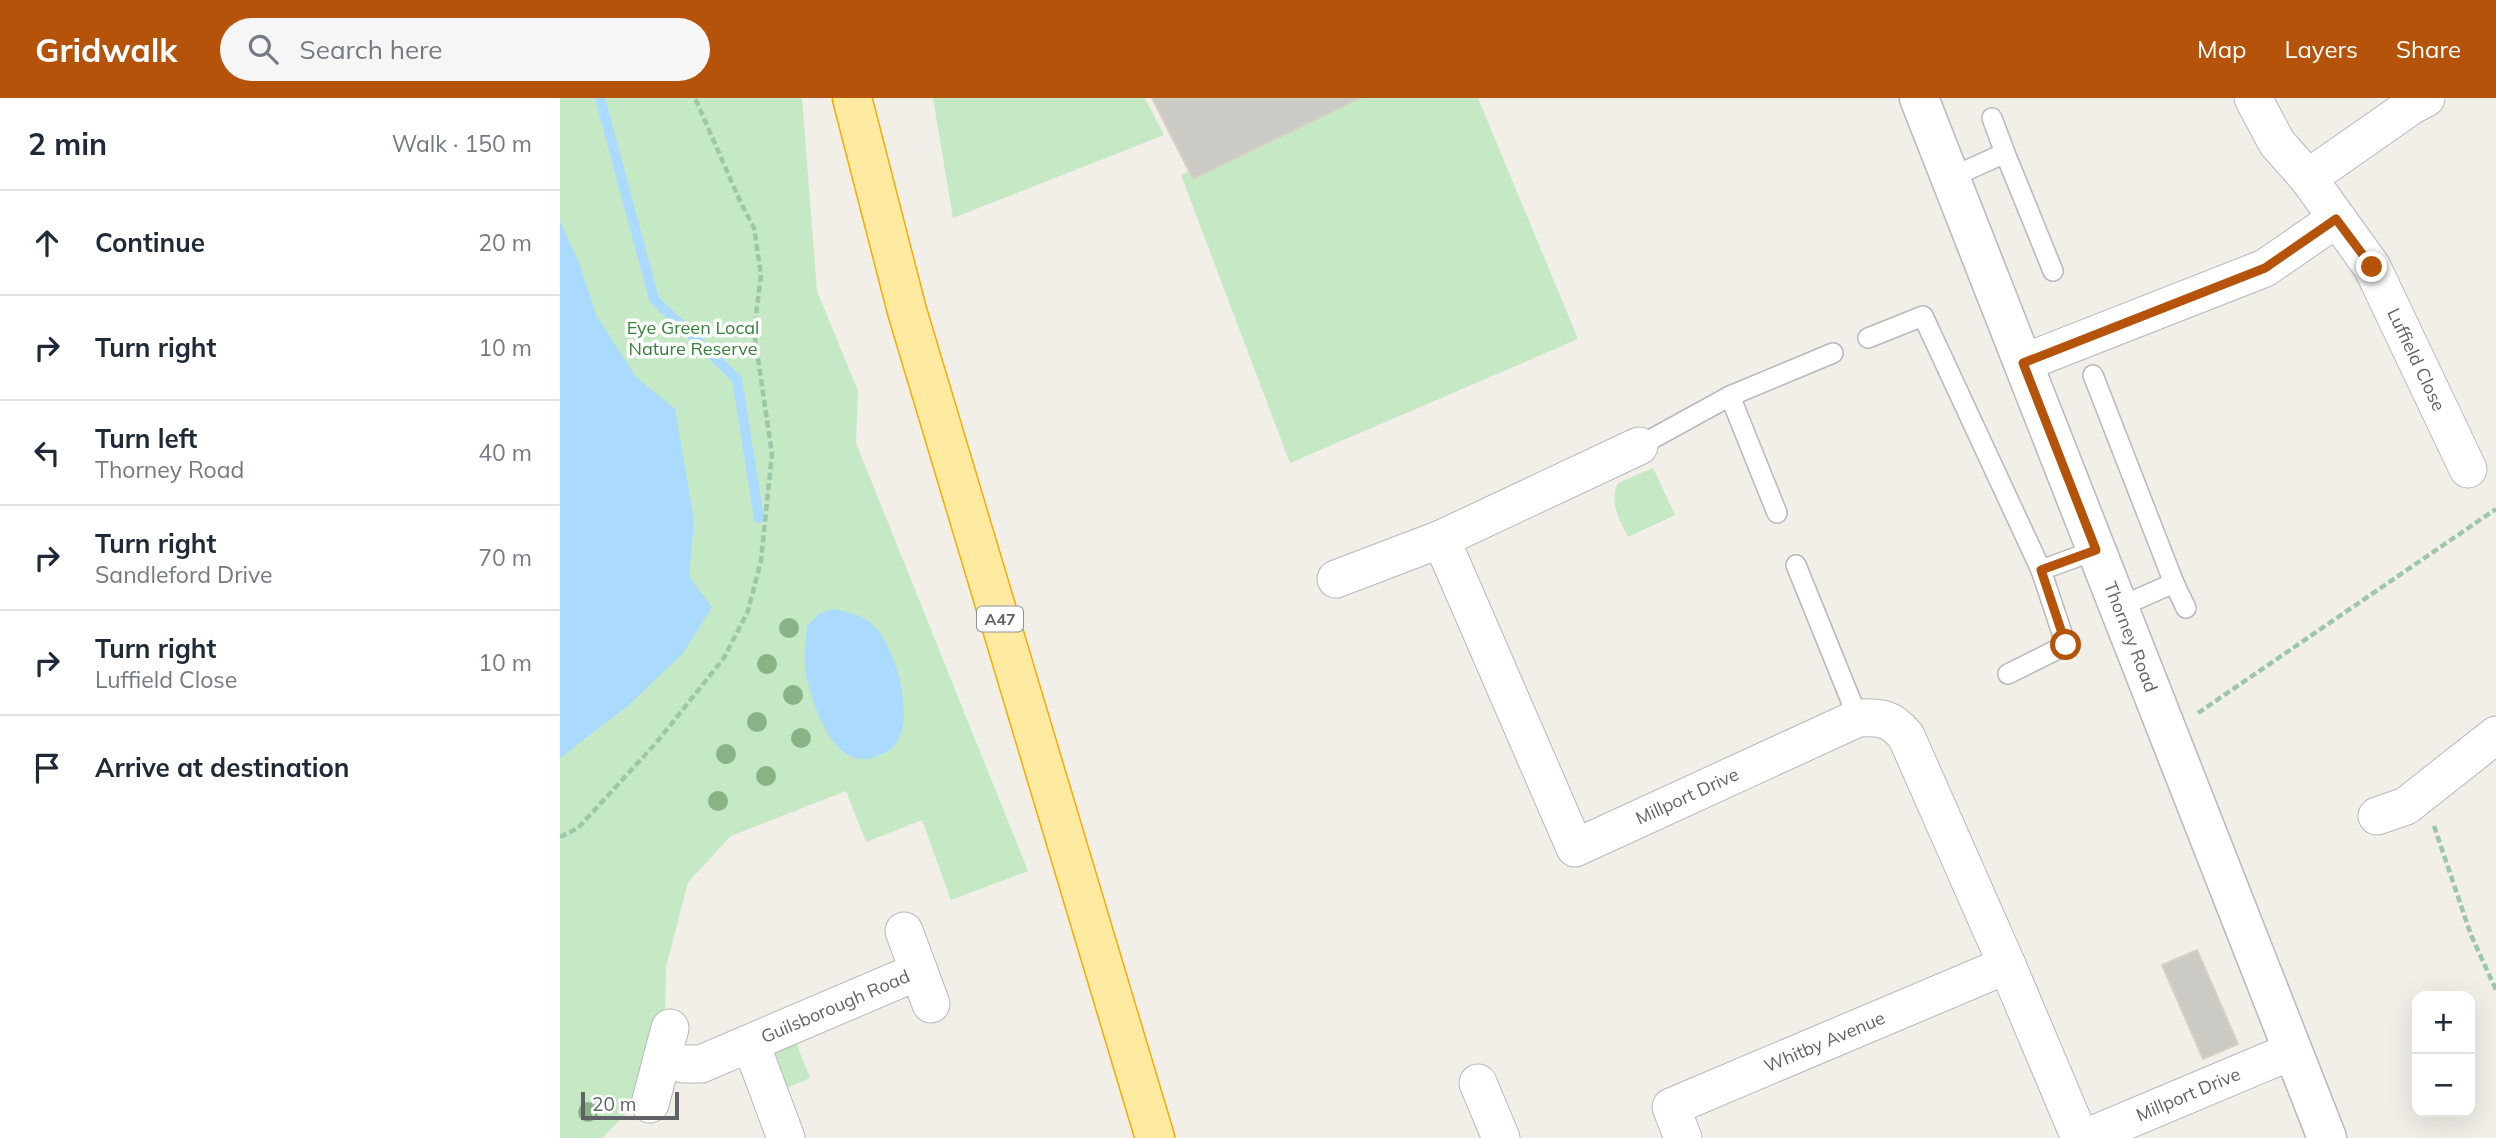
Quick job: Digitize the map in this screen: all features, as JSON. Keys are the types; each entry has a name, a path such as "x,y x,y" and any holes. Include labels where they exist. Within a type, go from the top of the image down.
{"highway":[{"name":"A47","path":"852,98 911,324 1155,1138"}],"street":[{"name":"Thorney Road","path":"1919,98 2327,1138"},
{"name":"Luffield Close","path":"2253,98 2277,143 2308,178 2372,267 2468,469"},
{"path":"2308,178 2426,98"},
{"path":"2023,363 2265,268 2336,219"},
{"path":"1336,579 1441,538 1639,446"},
{"name":"Millport Drive","path":"1441,538 1575,848 1858,718 1874,717 1894,723 1906,736 2082,1138 2292,1051"},
{"path":"2377,816 2406,806 2496,735"},
{"name":"Guilsborough Road","path":"650,1104 666,1043 683,1064 701,1064 751,1044 925,987 900,919"},
{"name":"Whitby Avenue","path":"1684,1138 1671,1107 2007,965"},
{"name":"Guilsborough Road","path":"751,1044 786,1138"},
{"path":"1478,1083 1501,1138"}],"lane":[{"path":"1992,118 2053,271"},
{"path":"1950,178 2006,153"},
{"path":"1868,338 1923,316 2041,570 2066,645 2008,674"},
{"path":"1639,446 1730,396 1833,353"},
{"path":"2093,375 2186,608"},
{"path":"1730,396 1777,513"},
{"path":"2041,570 2096,550"},
{"path":"1796,565 1858,718"},
{"path":"2117,608 2174,583"}],"path":[{"path":"560,837 578,828 656,743 724,658 748,611 761,560 772,454 754,332 761,275 754,228 695,98"},
{"path":"2168,734 2496,509"},
{"path":"2423,792 2471,935 2496,990"}],"green space":[{"name":"Eye Green Local Nature Reserve","path":"560,98 802,98 817,291 858,391 856,443 1028,871 951,900 922,820 866,842 846,791 731,836 688,882 666,967 665,1022 649,1090 602,1138 560,1138"},
{"path":"933,98 1145,98 1164,135 953,218"},
{"path":"1347,98 1478,98 1578,339 1290,463 1181,175"},
{"path":"1653,468 1675,515 1628,537 1615,504 1615,491 1618,483"},
{"path":"790,1027 810,1078 770,1095 751,1044"}],"water":[{"path":"560,221 580,265 596,315 636,377 675,409 694,520 689,577 712,607 683,653 630,704 560,758"},
{"path":"834,609 857,615 872,624 884,640 897,671 902,689 903,724 899,738 891,749 877,756 862,759 849,755 838,746 820,718 809,687 805,662 807,626 820,613"}],"building":[{"path":"1152,98 1360,98 1193,179"},
{"path":"2197,950 2238,1044 2203,1059 2162,965"}],"waterway":[{"path":"600,98 654,299 737,379 759,518"}],"route":[{"path":"2066,645 2041,570 2096,550 2023,363 2265,268 2336,219 2372,267"}]}
